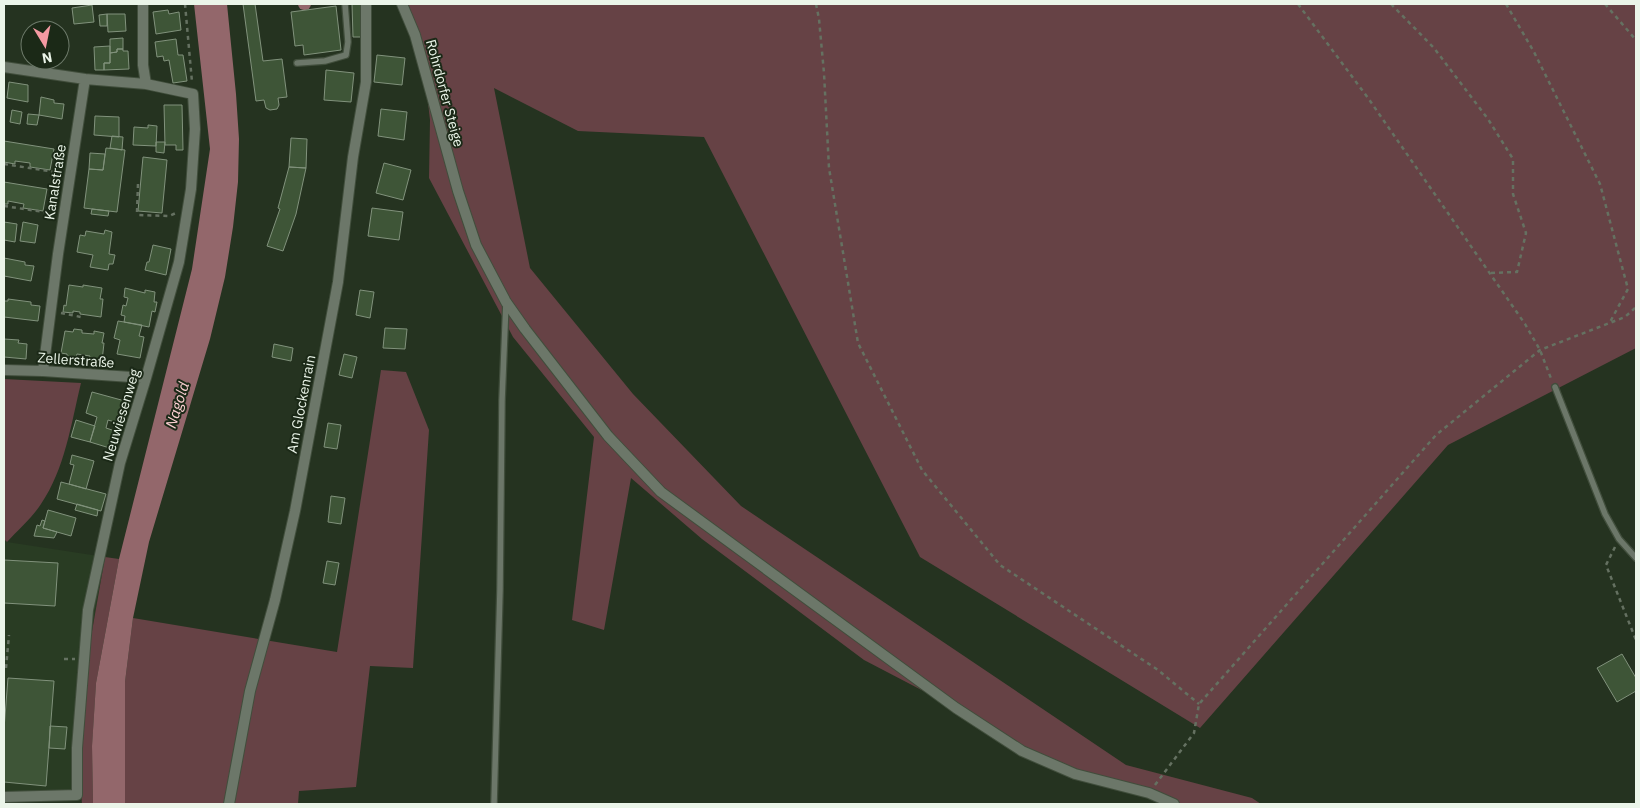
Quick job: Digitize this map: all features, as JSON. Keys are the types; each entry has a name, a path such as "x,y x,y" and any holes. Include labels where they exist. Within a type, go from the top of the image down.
{"street":[{"path":"143,4 143,65 146,84"},
{"name":"Am Glockenrain","path":"229,804 250,691 276,600 295,511 338,282 353,157 366,82 366,4"},
{"name":"Rohrdorfer Steige","path":"402,4 415,35 458,191 476,246 506,302 525,329 608,436 661,492 956,708 1022,752 1075,774 1149,793 1174,804"},
{"path":"4,67 84,79 146,84 193,94"},
{"name":"Kanalstraße","path":"43,371 84,79"},
{"name":"Neuwiesenweg","path":"49,800 77,797 77,748 88,610 120,463 179,262 191,189 195,129 193,94"},
{"name":"Zellerstraße","path":"4,370 146,378"},
{"path":"4,797 49,800"}],"lane":[{"path":"297,63 325,61 346,55 348,42 345,4"},
{"path":"494,804 500,590 502,400 506,302"},
{"path":"1555,387 1605,514 1620,540 1636,558"}],"path":[{"path":"185,4 193,94"},
{"path":"816,4 824,73 829,168 858,343 922,470 1000,565 1158,670 1199,704"},
{"path":"1298,4 1368,98 1525,324 1540,350 1555,387"},
{"path":"1392,4 1434,48 1488,119 1513,158 1514,194 1526,233 1518,272 1490,273"},
{"path":"1506,4 1534,52 1600,184 1628,289 1609,323"},
{"path":"1605,4 1636,40"},
{"path":"4,164 70,174"},
{"path":"138,184 137,212 139,215 169,216 177,212 187,212"},
{"path":"4,206 64,213"},
{"path":"1149,793 1194,733 1199,704 1436,435 1540,350 1625,317 1636,307"},
{"path":"50,312 81,317"},
{"path":"1620,540 1606,565 1636,640"},
{"path":"6,668 9,635"}],"shaded area":[{"path":"403,4 1636,4 1636,348 1448,445 1200,728 920,557 704,137 578,131 494,88 530,268 633,394 741,506 1126,765 1252,798 1261,804 1174,804 1022,751 956,708 864,660 702,539 631,478 604,630 572,620 594,437 513,337 429,178 430,120 422,50"},
{"path":"381,370 406,372 429,430 413,668 370,666 356,787 299,791 298,804 125,804 125,682 133,618 337,652"},
{"path":"4,379 81,383 62,461 56,476 37,509 7,542 4,539"},
{"path":"4,539 7,542 105,557 91,637 80,779 81,797 4,799"},
{"path":"105,557 119,559 96,683 92,747 93,804 82,804 80,779 91,637"}],"water":[{"name":"Nagold","path":"194,4 227,4 239,139 238,182 233,227 225,277 210,339 149,542 133,618 125,682 125,804 93,804 92,746 96,683 119,559 192,269 210,149"}],"building":[{"path":"243,4 255,4 263,61 282,59 287,97 278,98 279,105 277,109 270,110 266,108 264,100 256,101"},
{"path":"352,4 361,4 362,37 353,37"},
{"path":"92,5 94,22 74,24 72,8"},
{"path":"336,6 341,50 304,55 303,45 295,46 291,12"},
{"path":"168,10 169,14 179,12 181,30 156,34 153,12"},
{"path":"107,14 107,26 100,26 99,15"},
{"path":"107,14 125,14 126,31 108,32"},
{"path":"123,38 123,49 117,49 117,52 110,53 110,39"},
{"path":"176,39 178,55 183,55 187,81 173,83 169,60 164,61 163,56 157,57 155,42"},
{"path":"110,46 110,63 104,63 104,70 95,70 94,47"},
{"path":"117,49 128,51 129,69 104,70 104,63 110,63 110,53 117,52"},
{"path":"377,55 405,58 402,85 374,82"},
{"path":"326,70 354,73 351,102 324,100"},
{"path":"9,82 28,85 28,102 7,98"},
{"path":"41,97 54,100 54,103 64,104 62,119 39,115"},
{"path":"164,105 182,105 183,150 176,150 176,145 165,145"},
{"path":"381,109 407,112 404,140 378,136"},
{"path":"12,110 22,112 20,124 10,122"},
{"path":"28,114 39,115 37,125 27,124"},
{"path":"95,116 119,117 119,137 94,135"},
{"path":"148,125 157,126 156,146 133,145 134,127 148,128"},
{"path":"112,136 123,137 122,150 110,148"},
{"path":"291,138 307,139 306,168 289,167"},
{"path":"4,141 54,149 50,170 30,167 30,163 15,161 15,164 4,162"},
{"path":"156,142 165,142 164,153 156,152"},
{"path":"106,148 125,150 117,212 84,208 89,169 103,170"},
{"path":"90,153 105,154 103,170 89,169"},
{"path":"143,157 167,160 162,213 138,211"},
{"path":"384,163 411,170 403,200 376,193"},
{"path":"289,167 306,168 296,214 283,251 267,246 280,209 278,208"},
{"path":"4,182 47,189 43,211 23,208 24,204 8,201 8,204 4,204"},
{"path":"372,208 403,212 399,240 368,236"},
{"path":"92,209 109,211 108,216 91,214"},
{"path":"4,222 17,224 15,242 4,240"},
{"path":"23,222 38,225 35,243 20,241"},
{"path":"105,230 112,232 109,254 115,255 113,264 109,264 108,270 90,267 93,255 77,252 80,235 85,236 86,231 104,234"},
{"path":"153,245 171,249 166,275 145,270"},
{"path":"4,258 25,262 25,265 34,266 31,281 4,276"},
{"path":"69,285 102,288 100,299 103,299 101,317 73,311 73,313 63,312 64,305 66,306"},
{"path":"125,288 145,293 145,290 155,292 154,302 157,302 155,312 152,311 149,327 124,322 125,316 121,315 123,305 126,306 128,298 124,297"},
{"path":"360,290 374,292 370,318 356,315"},
{"path":"8,299 31,302 31,305 40,306 38,321 4,317 4,301 8,301"},
{"path":"118,321 142,325 139,336 144,337 140,358 117,354 120,340 114,338"},
{"path":"385,328 407,329 405,349 383,348"},
{"path":"74,329 82,330 82,333 94,334 94,331 104,333 102,361 89,359 90,356 77,354 76,357 61,353 65,331 73,332"},
{"path":"4,339 19,340 18,343 27,344 26,359 4,357"},
{"path":"274,344 293,348 291,361 272,357"},
{"path":"344,354 357,357 352,378 339,375"},
{"path":"92,392 125,401 118,423 108,420 106,428 118,432 113,449 90,442 97,417 86,413"},
{"path":"76,420 95,426 90,442 71,437"},
{"path":"328,423 341,425 337,449 324,447"},
{"path":"72,455 94,461 86,489 69,484 74,465 70,464"},
{"path":"61,482 106,494 101,511 57,499"},
{"path":"331,496 345,498 341,524 328,522"},
{"path":"77,504 98,510 97,516 75,510"},
{"path":"48,510 76,518 71,536 43,528"},
{"path":"42,520 45,521 43,528 57,532 54,538 34,536 37,525 40,526"},
{"path":"4,560 58,563 55,606 4,603"},
{"path":"327,561 339,563 335,585 323,583"},
{"path":"1622,654 1636,678 1636,691 1617,702 1597,668"},
{"path":"8,678 54,681 46,786 4,782 4,729"},
{"path":"50,726 67,727 65,749 49,748"}]}
